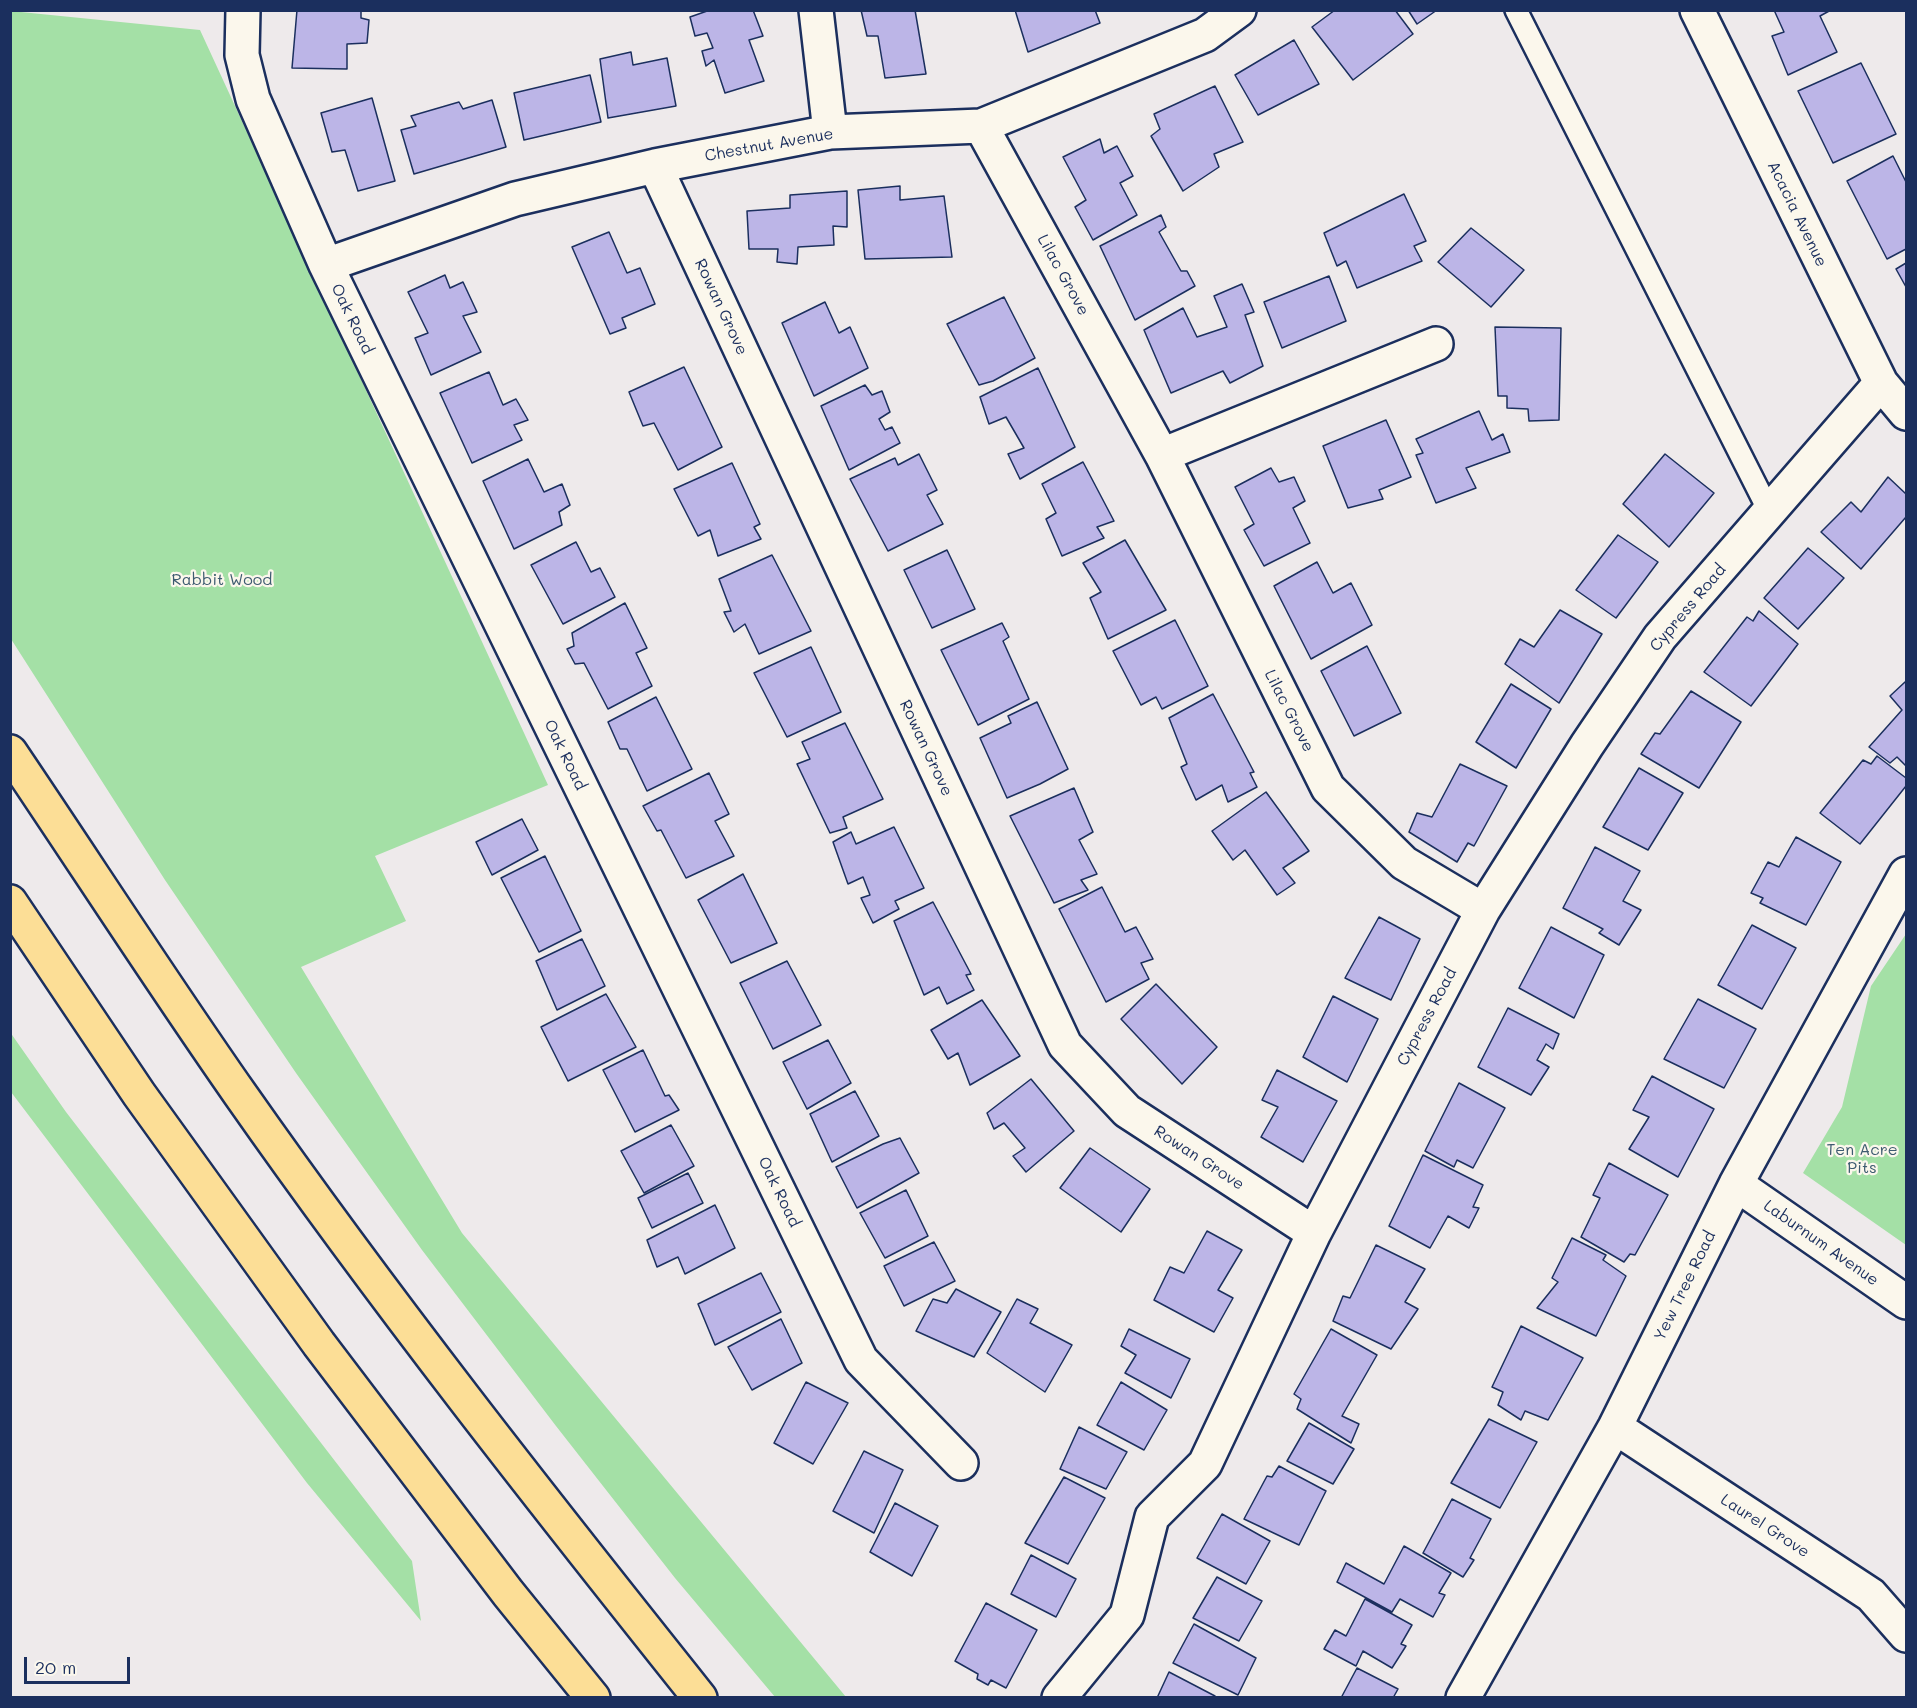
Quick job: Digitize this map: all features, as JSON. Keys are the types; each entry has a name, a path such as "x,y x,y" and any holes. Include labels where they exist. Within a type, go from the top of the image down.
{"highway":[{"path":"10,752 240,1093 393,1305 578,1545 700,1698"},
{"path":"10,903 138,1094 312,1334 508,1593 593,1698"}],"street":[{"name":"Oak Road","path":"243,10 242,55 253,99 326,265 861,1360 962,1462"},
{"path":"816,10 830,132"},
{"name":"Chestnut Avenue","path":"326,265 515,199 655,166 830,132 981,126 1204,35 1239,10"},
{"name":"Acacia Avenue","path":"1697,10 1881,383 1906,413"},
{"name":"Lilac Grove","path":"981,126 1162,455 1328,788 1404,863 1483,910"},
{"name":"Rowan Grove","path":"655,166 1065,1045 1127,1111 1314,1233"},
{"path":"1162,455 1436,344"},
{"name":"Cypress Road","path":"1059,1698 1127,1615 1152,1517 1205,1464 1314,1233 1483,910 1587,745 1660,637 1881,383"},
{"name":"Yew Tree Road","path":"1463,1698 1615,1427 1736,1184 1906,874"},
{"name":"Laburnum Avenue","path":"1736,1184 1906,1302"},
{"name":"Laurel Grove","path":"1615,1427 1872,1595 1906,1635"}],"lane":[{"path":"1516,10 1770,513"}],"green space":[{"name":"Rabbit Wood","path":"11,11 200,30 548,785 375,856 406,921 301,967 462,1233 846,1697 775,1697 675,1578 422,1250 296,1073 165,880 11,639"},
{"name":"Ten Acre Pits","path":"1906,934 1906,1245 1803,1173 1842,1107 1871,986"},
{"path":"10,1032 66,1112 412,1561 421,1621 307,1483 11,1092"}],"building":[{"path":"297,10 361,10 361,18 369,20 367,43 347,44 347,69 292,68"},
{"path":"710,10 753,10 763,36 749,40 764,81 725,93 714,60 706,66 702,51 713,48 707,33 695,36 690,17"},
{"path":"861,10 915,10 926,74 885,78 878,36 867,36"},
{"path":"1015,10 1095,10 1100,23 1028,52"},
{"path":"1335,10 1395,10 1413,34 1353,80 1312,27"},
{"path":"1408,10 1437,10 1417,24"},
{"path":"1774,10 1831,10 1820,16 1837,52 1788,75 1772,36 1784,32"},
{"path":"1294,40 1319,84 1258,115 1235,75"},
{"path":"631,52 633,65 667,58 676,106 608,118 600,59"},
{"path":"1861,63 1896,134 1833,163 1798,91"},
{"path":"590,75 601,122 524,140 514,93"},
{"path":"1215,86 1243,142 1214,154 1219,167 1183,191 1151,136 1160,129 1154,114"},
{"path":"372,98 395,181 358,191 345,150 332,152 321,113"},
{"path":"492,100 506,147 414,174 401,130 416,126 411,116 459,102 463,109"},
{"path":"1100,139 1104,153 1117,146 1133,176 1120,183 1137,215 1093,240 1075,207 1086,200 1063,157"},
{"path":"1893,156 1906,182 1906,249 1887,259 1847,181"},
{"path":"900,186 900,200 944,196 952,257 865,259 858,190"},
{"path":"847,191 847,227 833,226 834,245 798,247 797,264 777,262 778,249 749,249 747,211 790,208 790,195"},
{"path":"1404,194 1426,241 1414,246 1422,261 1357,288 1346,261 1337,266 1324,233"},
{"path":"1161,215 1166,227 1159,232 1181,271 1187,271 1195,286 1135,320 1100,246"},
{"path":"1471,228 1524,270 1491,307 1438,262"},
{"path":"609,232 627,273 640,268 655,304 622,318 626,328 610,334 572,247"},
{"path":"1906,263 1906,287 1896,269"},
{"path":"445,275 450,288 463,282 477,312 463,316 481,352 431,375 415,338 428,333 408,292"},
{"path":"1329,276 1346,321 1282,348 1264,302"},
{"path":"1242,284 1254,312 1245,315 1263,366 1230,383 1223,371 1171,393 1144,330 1183,308 1197,337 1227,327 1214,296"},
{"path":"1004,297 1035,358 993,381 979,385 947,324"},
{"path":"825,302 839,333 850,327 868,368 814,396 782,323"},
{"path":"1495,327 1561,328 1559,420 1529,421 1528,409 1507,408 1507,396 1498,396"},
{"path":"684,367 722,447 678,470 654,423 643,426 629,392"},
{"path":"1038,368 1075,447 1020,479 1008,454 1024,448 1006,417 989,424 980,397"},
{"path":"489,372 503,405 516,399 528,420 514,425 522,440 472,463 440,393"},
{"path":"865,385 872,395 882,391 890,412 879,419 885,430 892,427 900,443 849,470 821,406"},
{"path":"1479,411 1492,440 1503,434 1510,452 1466,468 1476,488 1436,503 1416,455 1423,453 1416,439"},
{"path":"1386,420 1411,477 1379,490 1383,499 1348,508 1323,446"},
{"path":"919,454 937,490 927,495 943,524 888,551 850,479 895,458 898,465"},
{"path":"1665,454 1714,493 1669,547 1623,504"},
{"path":"528,459 544,492 562,484 570,505 559,512 562,525 514,549 483,481"},
{"path":"1083,462 1114,521 1097,527 1104,538 1062,556 1046,519 1056,513 1042,484"},
{"path":"732,463 760,524 754,527 761,539 718,556 710,530 698,536 674,489"},
{"path":"1271,468 1279,482 1294,477 1305,501 1293,508 1310,543 1264,566 1244,530 1254,524 1235,487"},
{"path":"1888,477 1906,494 1906,517 1861,569 1821,532 1851,502 1861,512"},
{"path":"1618,535 1658,562 1616,618 1576,590"},
{"path":"1125,540 1166,610 1108,639 1090,598 1101,592 1083,563"},
{"path":"576,542 591,572 600,568 615,597 563,624 531,565"},
{"path":"1808,548 1844,578 1798,629 1764,598"},
{"path":"947,550 975,609 932,628 904,570"},
{"path":"772,555 811,631 759,654 745,624 734,632 724,612 731,611 719,579"},
{"path":"1317,562 1333,593 1351,583 1372,625 1311,659 1274,586"},
{"path":"625,603 647,648 636,653 652,686 608,709 584,663 575,664 567,649 574,646 572,633"},
{"path":"1560,610 1602,634 1559,703 1505,664 1520,639 1534,647"},
{"path":"1759,611 1798,644 1751,706 1704,672 1747,617 1753,621"},
{"path":"1175,620 1208,686 1162,709 1156,697 1141,705 1113,651"},
{"path":"1002,623 1009,637 1003,641 1029,699 978,725 941,650"},
{"path":"1367,646 1401,713 1354,736 1321,671"},
{"path":"811,647 841,712 787,737 754,673"},
{"path":"1905,682 1906,766 1897,757 1890,763 1869,747 1902,710 1890,696"},
{"path":"1511,684 1551,709 1516,768 1476,742"},
{"path":"1691,691 1741,722 1699,788 1641,754 1655,733 1660,734"},
{"path":"1213,694 1254,772 1250,773 1257,787 1228,802 1222,785 1196,800 1181,767 1187,764 1169,718"},
{"path":"656,697 692,769 647,791 627,749 620,749 608,722"},
{"path":"1037,702 1068,769 1007,798 980,738 1011,723 1008,716"},
{"path":"845,723 883,799 843,817 847,828 830,833 797,764 810,759 802,742"},
{"path":"1877,756 1906,778 1906,786 1860,844 1820,813 1863,760 1871,764"},
{"path":"1460,764 1507,786 1474,846 1468,843 1457,862 1409,832 1417,813 1432,817"},
{"path":"1639,768 1683,793 1648,850 1603,827"},
{"path":"709,773 729,814 715,821 734,856 686,878 661,830 657,831 643,806"},
{"path":"1074,788 1093,832 1079,840 1097,874 1081,880 1088,890 1054,903 1010,816"},
{"path":"1266,792 1309,851 1283,868 1295,883 1277,895 1245,850 1233,860 1212,831"},
{"path":"522,819 538,850 492,875 476,842"},
{"path":"894,827 924,888 895,901 899,909 873,923 861,898 870,895 863,877 848,884 833,842 851,832 856,844"},
{"path":"1796,837 1841,862 1806,925 1760,903 1763,898 1751,893 1768,862 1779,867"},
{"path":"1595,847 1640,871 1623,901 1641,910 1619,945 1599,933 1603,929 1563,908"},
{"path":"545,856 581,931 539,952 501,878"},
{"path":"743,874 777,943 731,963 698,900"},
{"path":"1102,887 1125,932 1136,927 1153,959 1141,963 1149,979 1106,1002 1059,909"},
{"path":"933,902 971,974 966,975 974,990 947,1004 939,987 924,995 894,921"},
{"path":"1379,917 1420,939 1391,1000 1345,978"},
{"path":"1752,925 1796,948 1762,1009 1718,985"},
{"path":"1551,927 1604,955 1574,1018 1519,988"},
{"path":"582,939 605,986 557,1010 536,961"},
{"path":"787,961 821,1025 773,1049 740,983"},
{"path":"1156,984 1217,1047 1182,1084 1121,1019"},
{"path":"606,994 636,1047 568,1081 541,1027"},
{"path":"1333,996 1378,1019 1347,1082 1303,1057"},
{"path":"1698,999 1756,1029 1724,1088 1664,1059"},
{"path":"982,1000 1020,1056 970,1085 958,1053 948,1059 931,1030"},
{"path":"1508,1008 1559,1034 1553,1049 1546,1044 1537,1060 1549,1067 1531,1095 1478,1067"},
{"path":"828,1040 851,1083 807,1109 783,1062"},
{"path":"643,1050 665,1096 669,1095 679,1110 635,1132 603,1070"},
{"path":"1277,1070 1337,1101 1303,1162 1261,1137 1278,1107 1262,1100"},
{"path":"1652,1076 1714,1109 1678,1177 1629,1149 1649,1117 1633,1110"},
{"path":"1031,1079 1074,1131 1026,1172 1013,1156 1025,1148 1004,1123 994,1129 987,1113"},
{"path":"1459,1083 1505,1108 1473,1168 1457,1160 1454,1167 1425,1151"},
{"path":"855,1091 879,1136 832,1162 810,1114"},
{"path":"671,1125 694,1166 644,1193 621,1151"},
{"path":"900,1138 919,1173 857,1208 836,1167"},
{"path":"1090,1148 1150,1189 1121,1232 1060,1188"},
{"path":"1423,1155 1483,1185 1473,1207 1479,1208 1469,1228 1448,1216 1430,1248 1389,1226"},
{"path":"1609,1163 1668,1195 1635,1255 1630,1254 1624,1262 1581,1237 1600,1198 1593,1195"},
{"path":"688,1173 703,1203 652,1228 638,1198"},
{"path":"906,1190 928,1236 885,1258 860,1213"},
{"path":"715,1205 735,1248 685,1274 678,1257 657,1267 647,1240"},
{"path":"1207,1231 1242,1250 1218,1290 1233,1298 1214,1332 1154,1300 1170,1267 1184,1273"},
{"path":"1572,1238 1606,1255 1603,1260 1626,1276 1596,1336 1537,1308 1558,1282 1552,1278"},
{"path":"934,1242 955,1281 904,1306 884,1266"},
{"path":"1376,1245 1425,1269 1405,1302 1418,1309 1391,1349 1333,1321 1343,1296 1350,1298"},
{"path":"761,1273 781,1312 715,1345 698,1304"},
{"path":"956,1289 1001,1312 974,1357 916,1331 933,1299 947,1303"},
{"path":"1017,1299 1038,1309 1030,1323 1072,1345 1045,1392 987,1353"},
{"path":"781,1319 802,1363 752,1390 728,1347"},
{"path":"1521,1326 1583,1358 1548,1420 1525,1411 1521,1420 1498,1405 1503,1392 1492,1387"},
{"path":"1129,1329 1190,1359 1171,1398 1125,1373 1136,1355 1121,1346"},
{"path":"1331,1329 1377,1355 1342,1416 1359,1424 1351,1443 1297,1409 1301,1399 1294,1394"},
{"path":"806,1382 848,1403 813,1464 774,1443"},
{"path":"1121,1382 1167,1410 1144,1450 1097,1425"},
{"path":"1489,1419 1537,1442 1500,1508 1451,1483"},
{"path":"1309,1423 1354,1449 1333,1484 1287,1461"},
{"path":"1079,1427 1127,1452 1106,1489 1060,1469"},
{"path":"864,1451 903,1470 874,1533 833,1511"},
{"path":"1279,1466 1326,1491 1299,1545 1244,1519 1267,1476 1272,1477"},
{"path":"1064,1477 1105,1498 1068,1564 1025,1543"},
{"path":"1452,1499 1491,1519 1470,1558 1474,1560 1463,1577 1423,1553"},
{"path":"895,1503 938,1526 912,1576 870,1552"},
{"path":"1222,1514 1270,1541 1246,1584 1197,1558"},
{"path":"1404,1546 1451,1573 1439,1593 1445,1595 1433,1617 1400,1599 1392,1612 1337,1582 1346,1563 1384,1584"},
{"path":"1031,1555 1076,1579 1056,1617 1011,1594"},
{"path":"1217,1577 1262,1601 1239,1641 1193,1618"},
{"path":"1365,1599 1412,1625 1401,1644 1406,1646 1392,1668 1363,1651 1356,1666 1324,1649 1335,1630 1346,1636"},
{"path":"986,1603 1037,1630 1006,1688 991,1680 988,1685 977,1679 978,1674 955,1661"},
{"path":"1194,1624 1256,1658 1238,1695 1173,1663"},
{"path":"1357,1668 1398,1689 1393,1698 1341,1698"},
{"path":"1169,1672 1215,1696 1214,1698 1157,1698"}]}
